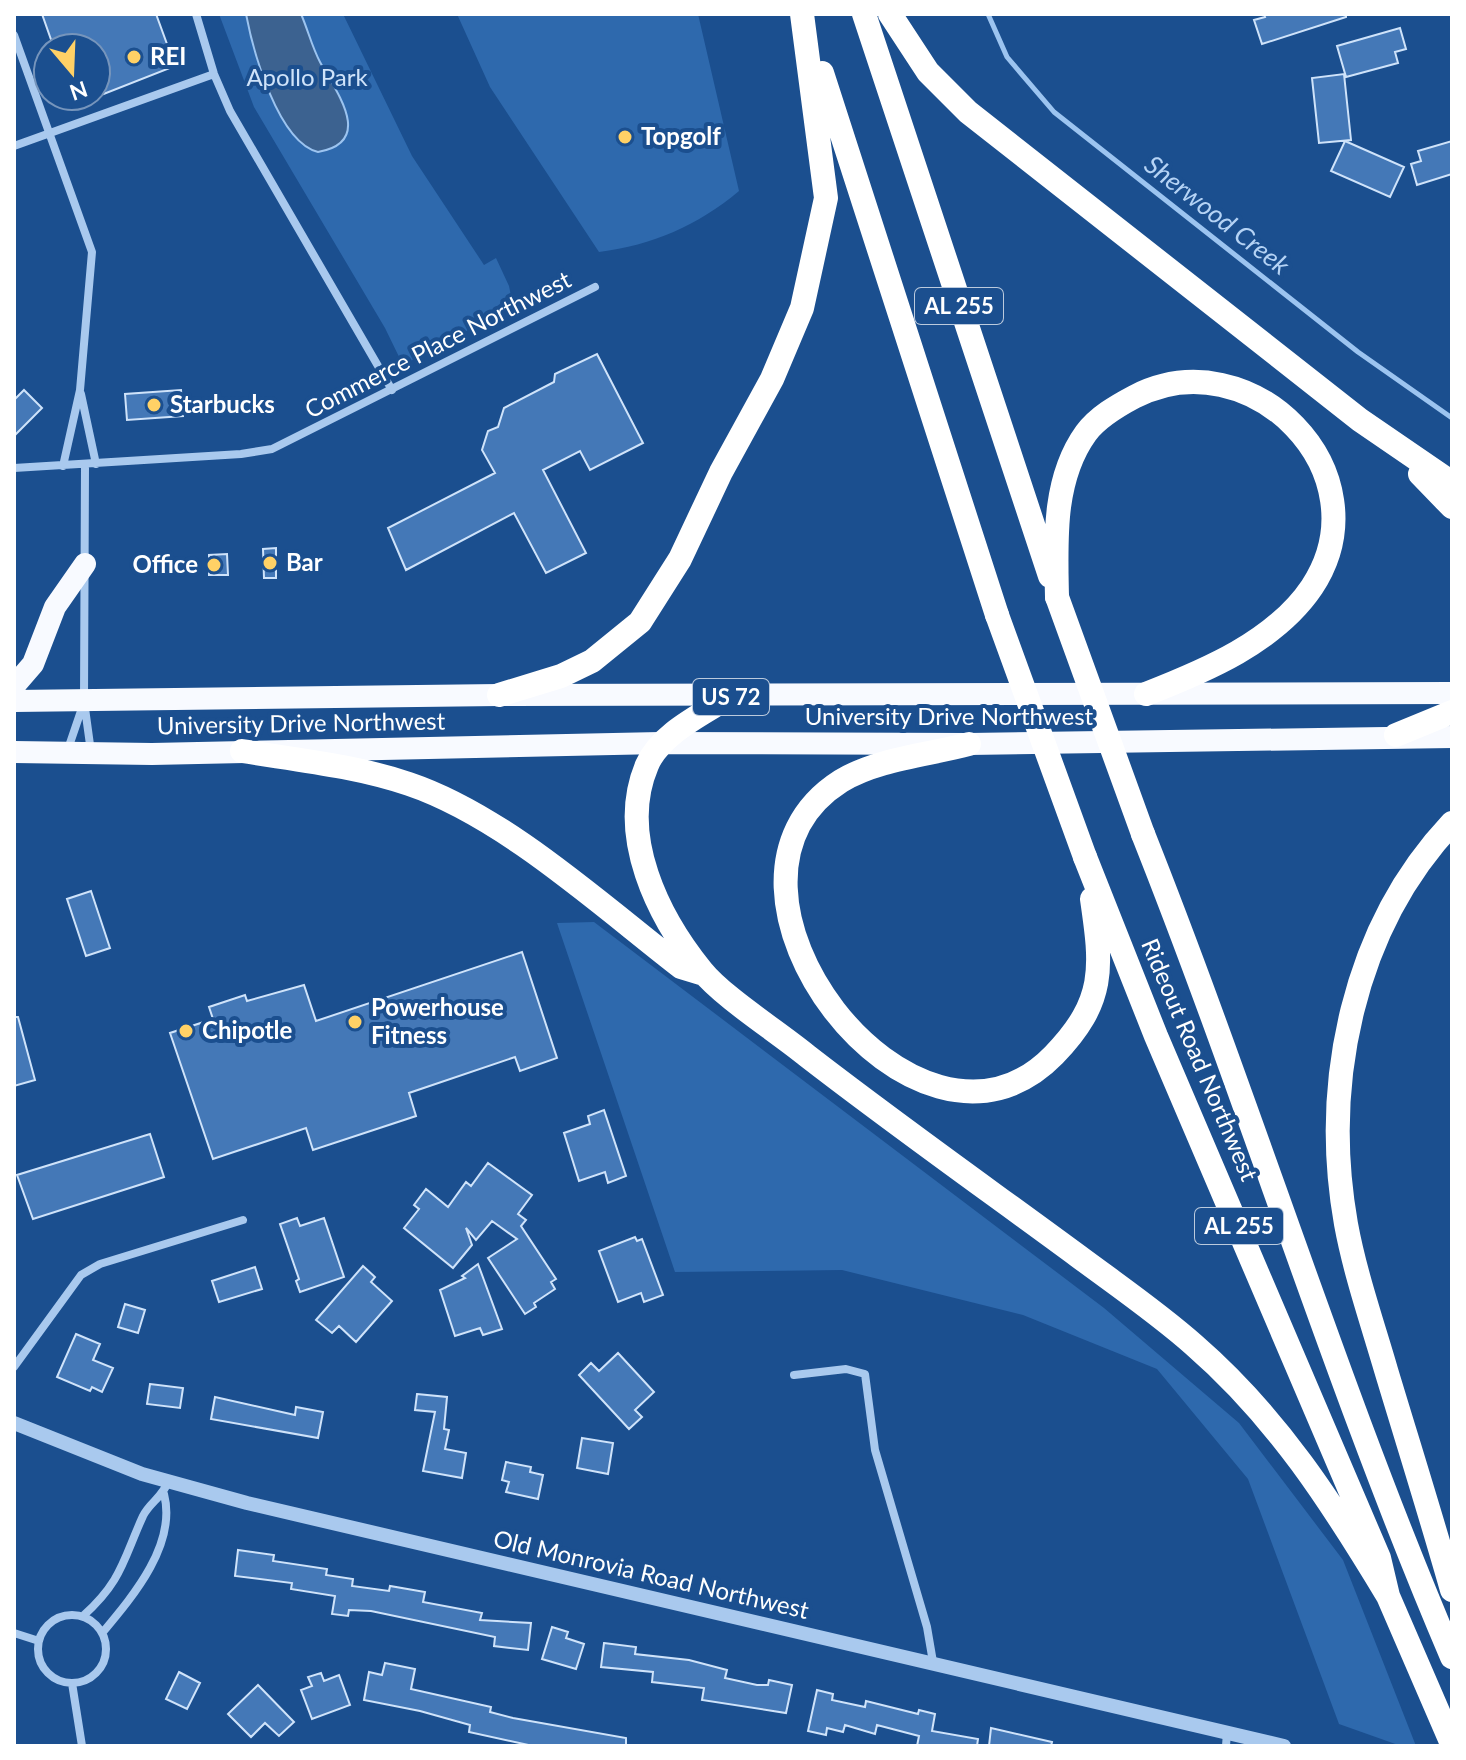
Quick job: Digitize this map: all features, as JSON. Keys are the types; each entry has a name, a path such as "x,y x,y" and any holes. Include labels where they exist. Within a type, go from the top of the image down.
{"highway":[{"name":"Rideout Road Northwest","path":"802,14 997,615 1085,857 1156,1036 1379,1558 1388,1596 1452,1744"},
{"path":"499,695 561,676 592,661 640,622 680,559 721,472 772,379 802,308 826,198 802,14"},
{"name":"AL 255","path":"864,14 1057,597"},
{"path":"890,14 928,72 968,112 1360,420 1452,483"},
{"path":"1057,597 1059,505 1070,463 1087,432 1113,407 1173,382 1204,382 1231,386 1264,401 1289,419 1310,443 1332,494 1334,519 1322,569 1310,590 1262,636 1199,673 1146,694"},
{"path":"1360,420 1452,507"},
{"path":"14,686 33,664 55,607 85,564"},
{"name":"Rideout Road Northwest","path":"1057,597 1143,834 1207,996 1352,1401 1452,1657"},
{"name":"University Drive Northwest","path":"14,701 499,695 729,697 1452,693"},
{"path":"729,697 660,743 647,764 639,789 637,821 641,856 663,915 704,974 848,1088 1114,1283 1212,1360 1266,1415 1295,1450 1388,1596"},
{"path":"1396,735 1452,712"},
{"name":"University Drive Northwest","path":"14,752 660,743 969,744 1396,735 1452,737"},
{"path":"969,744 871,768 841,782 816,803 799,830 791,853 787,892 796,945 810,975 840,1018 872,1051 916,1079 947,1089 977,1091 1022,1078 1047,1062 1072,1037 1097,989 1101,959 1085,857"},
{"path":"242,751 362,771 411,784 450,801 565,875 681,967 704,974"},
{"path":"1452,823 1428,848 1397,891 1373,947 1354,1004 1340,1083 1339,1155 1346,1223 1364,1297 1452,1590"}],"street":[{"path":"196,14 214,74 250,147 392,390"},
{"path":"14,35 92,252 80,390 63,466"},
{"path":"14,146 214,74"},
{"name":"Commerce Place Northwest","path":"14,468 272,449 595,287"},
{"path":"80,390 96,464"},
{"path":"85,465 84,701 92,753"},
{"path":"67,753 84,701"},
{"path":"14,1367 81,1275 100,1264 243,1220"},
{"path":"794,1375 846,1369 865,1374 875,1450 927,1627 933,1662"},
{"name":"Old Monrovia Road Northwest","path":"14,1423 166,1487 933,1662 1227,1739 1284,1746"},
{"path":"83,1616 125,1564 145,1512 166,1487"},
{"path":"103,1632 152,1563 170,1516 166,1487"},
{"path":"60,1616 83,1616 103,1632 107,1651 99,1670 82,1682 62,1681 45,1670 40,1661 39,1641 51,1622 60,1616"},
{"path":"14,1633 39,1641"},
{"path":"72,1683 82,1746"}],"green space":[{"name":"Apollo Park","path":"219,14 343,14 412,156 484,265 496,258 509,286 513,306 403,365 385,328 254,107"},
{"name":"Topgolf","path":"457,14 698,14 739,191 674,232 599,252 490,87"},
{"path":"594,922 1104,1308 1239,1423 1343,1560 1416,1746 1401,1746 1339,1724 1248,1479 1157,1369 1023,1315 842,1270 675,1272 557,923"}],"shaded area":[{"path":"246,14 301,14 317,56 346,114 348,127 345,138 335,146 318,152 304,145 279,114 261,71"}],"building":[{"name":"REI","path":"42,14 156,14 175,66 112,91 112,32 48,32"},
{"path":"1264,14 1346,14 1346,17 1262,44 1254,20 1265,17"},
{"path":"1400,28 1406,49 1395,52 1398,63 1346,77 1337,46"},
{"path":"1344,74 1351,140 1319,143 1312,78"},
{"path":"1345,141 1404,167 1390,197 1331,171"},
{"path":"1452,141 1452,174 1417,185 1411,164 1421,161 1418,151"},
{"path":"597,354 643,443 590,470 580,451 543,470 586,553 546,573 514,513 406,570 388,528 495,473 482,450 488,431 498,427 504,408 554,382 555,374"},
{"path":"24,390 42,408 14,436 14,400"},
{"name":"Starbucks","path":"181,390 183,416 127,420 125,394"},
{"name":"Bar","path":"276,548 276,578 264,578 263,549"},
{"path":"227,554 228,575 209,575 209,555"},
{"path":"91,891 110,948 86,956 67,899"},
{"path":"522,952 557,1058 520,1071 515,1057 409,1093 416,1116 313,1150 306,1128 213,1159 170,1033 213,1019 209,1007 245,995 247,1001 304,985 316,1021"},
{"path":"14,1017 18,1017 35,1080 14,1086"},
{"path":"604,1110 626,1176 608,1183 605,1172 579,1181 564,1133 590,1124 588,1116"},
{"path":"150,1134 164,1177 33,1219 17,1175"},
{"path":"488,1163 532,1195 518,1214 526,1220 521,1226 556,1279 551,1282 555,1289 534,1303 536,1307 525,1314 488,1258 517,1239 492,1221 476,1240 466,1228 472,1245 453,1268 404,1228 419,1209 414,1205 426,1189 448,1207 466,1182 471,1186"},
{"path":"297,1218 300,1226 324,1218 344,1277 300,1292 296,1281 299,1279 280,1224"},
{"path":"635,1237 637,1241 642,1239 663,1295 644,1302 641,1293 618,1302 599,1251"},
{"path":"478,1264 502,1329 483,1335 480,1328 455,1336 440,1290 465,1278 462,1276"},
{"path":"363,1266 375,1277 371,1282 392,1301 356,1342 339,1326 332,1333 316,1320"},
{"path":"255,1267 262,1289 219,1302 212,1281"},
{"path":"125,1304 145,1310 138,1333 118,1327"},
{"path":"76,1334 100,1344 93,1360 113,1368 102,1392 92,1387 90,1391 57,1377"},
{"path":"618,1353 654,1392 635,1410 642,1417 629,1429 579,1375 591,1363 599,1371"},
{"path":"150,1384 183,1388 180,1408 147,1404"},
{"path":"417,1394 447,1397 444,1429 449,1430 445,1449 466,1453 462,1478 423,1471 435,1412 415,1410"},
{"path":"215,1397 295,1415 296,1407 323,1412 318,1438 211,1419"},
{"path":"582,1438 613,1443 608,1474 577,1468"},
{"path":"506,1462 531,1467 530,1472 543,1475 538,1499 506,1492 509,1482 502,1480"},
{"path":"238,1550 274,1555 273,1561 327,1569 326,1575 353,1579 352,1586 389,1591 390,1586 425,1592 423,1602 482,1613 480,1620 531,1623 528,1650 494,1646 495,1637 371,1611 349,1610 348,1616 332,1614 335,1596 291,1589 292,1583 235,1576"},
{"path":"552,1627 568,1632 566,1638 584,1644 576,1669 542,1659"},
{"path":"604,1643 636,1647 635,1654 689,1660 727,1670 725,1678 757,1685 768,1685 769,1680 792,1685 786,1713 702,1700 704,1688 652,1682 653,1672 601,1667"},
{"path":"385,1663 415,1669 411,1689 491,1707 490,1712 513,1718 626,1738 626,1746 533,1746 469,1732 470,1725 420,1711 364,1700 369,1672 382,1675"},
{"path":"179,1672 200,1683 187,1709 166,1699"},
{"path":"321,1673 324,1681 339,1675 350,1705 312,1719 301,1690 312,1686 308,1677"},
{"path":"258,1685 294,1722 279,1736 265,1723 251,1737 228,1714"},
{"path":"817,1690 833,1694 832,1700 865,1707 866,1701 918,1714 919,1710 935,1714 932,1731 978,1739 977,1746 917,1746 919,1736 877,1725 875,1734 845,1725 843,1732 827,1728 826,1735 808,1731"},
{"path":"991,1728 1052,1742 1051,1746 989,1746"}],"waterway":[{"name":"Sherwood Creek","path":"988,14 1007,57 1054,112 1358,352 1452,418"}],"place":[{"name":"REI","path":"134,57"},
{"name":"Topgolf","path":"625,137"},
{"name":"Starbucks","path":"154,405"},
{"name":"Bar","path":"270,563"},
{"name":"Office","path":"214,565"},
{"name":"Powerhouse Fitness","path":"355,1022"},
{"name":"Chipotle","path":"186,1031"}]}
